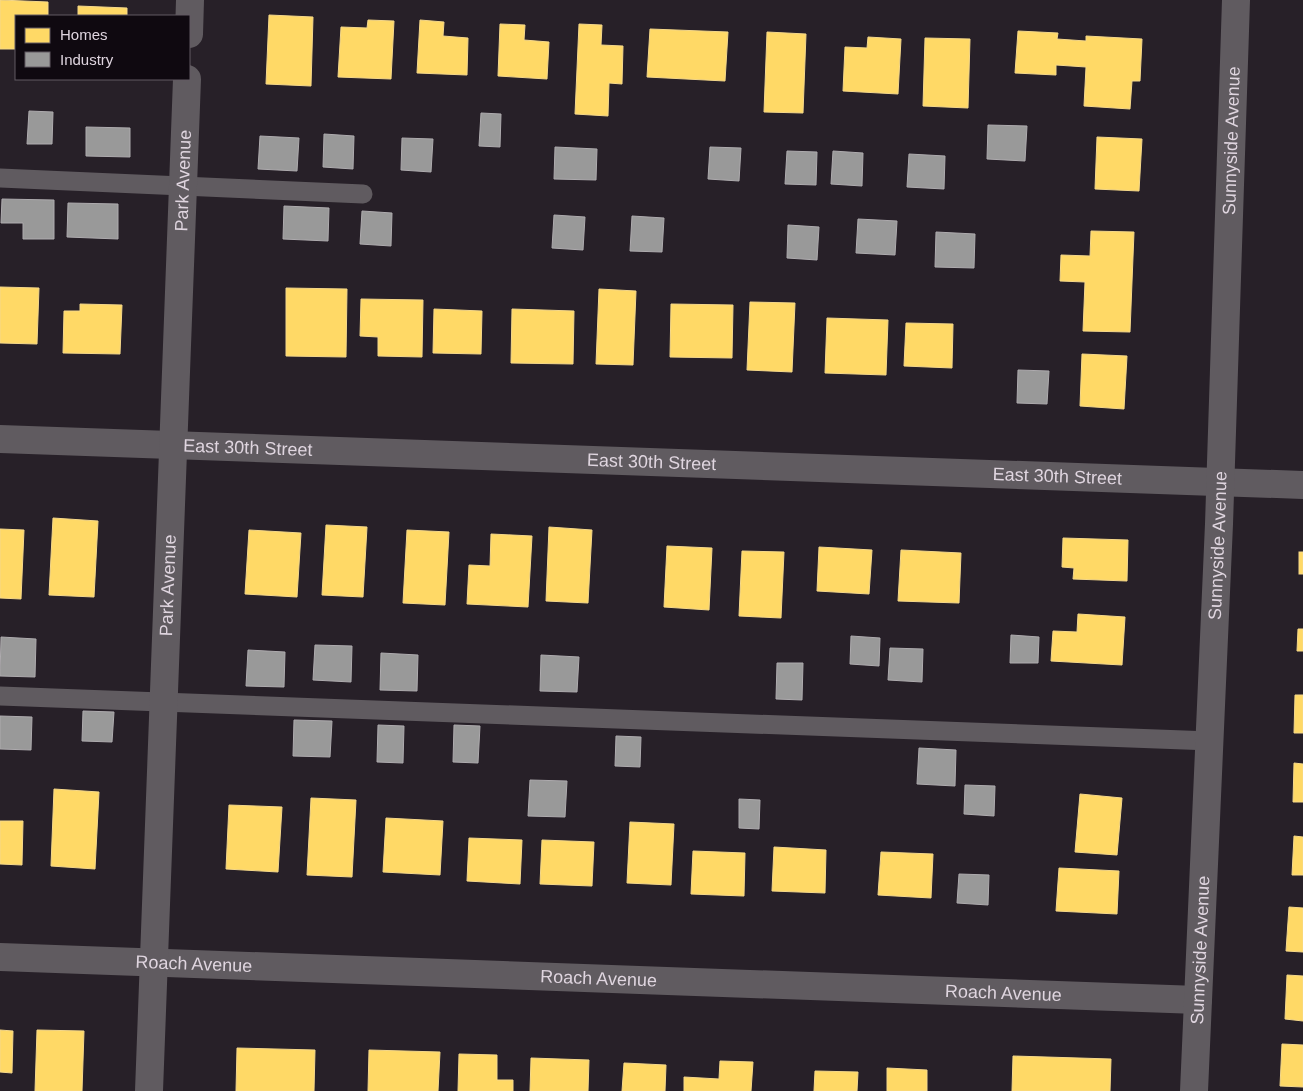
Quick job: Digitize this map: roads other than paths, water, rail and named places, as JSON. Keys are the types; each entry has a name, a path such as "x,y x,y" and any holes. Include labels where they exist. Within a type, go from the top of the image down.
{"street":[{"path":"190,0 190,15"},
{"name":"Sunnyside Avenue","path":"1194,1091 1221,482 1236,0"},
{"name":"Park Avenue","path":"149,1091 152,961 187,80"},
{"name":"East 30th Street","path":"0,439 1303,485"},
{"name":"Roach Avenue","path":"0,957 1198,1000"}],"lane":[{"path":"0,178 363,194"},
{"path":"0,696 1211,741"}]}
